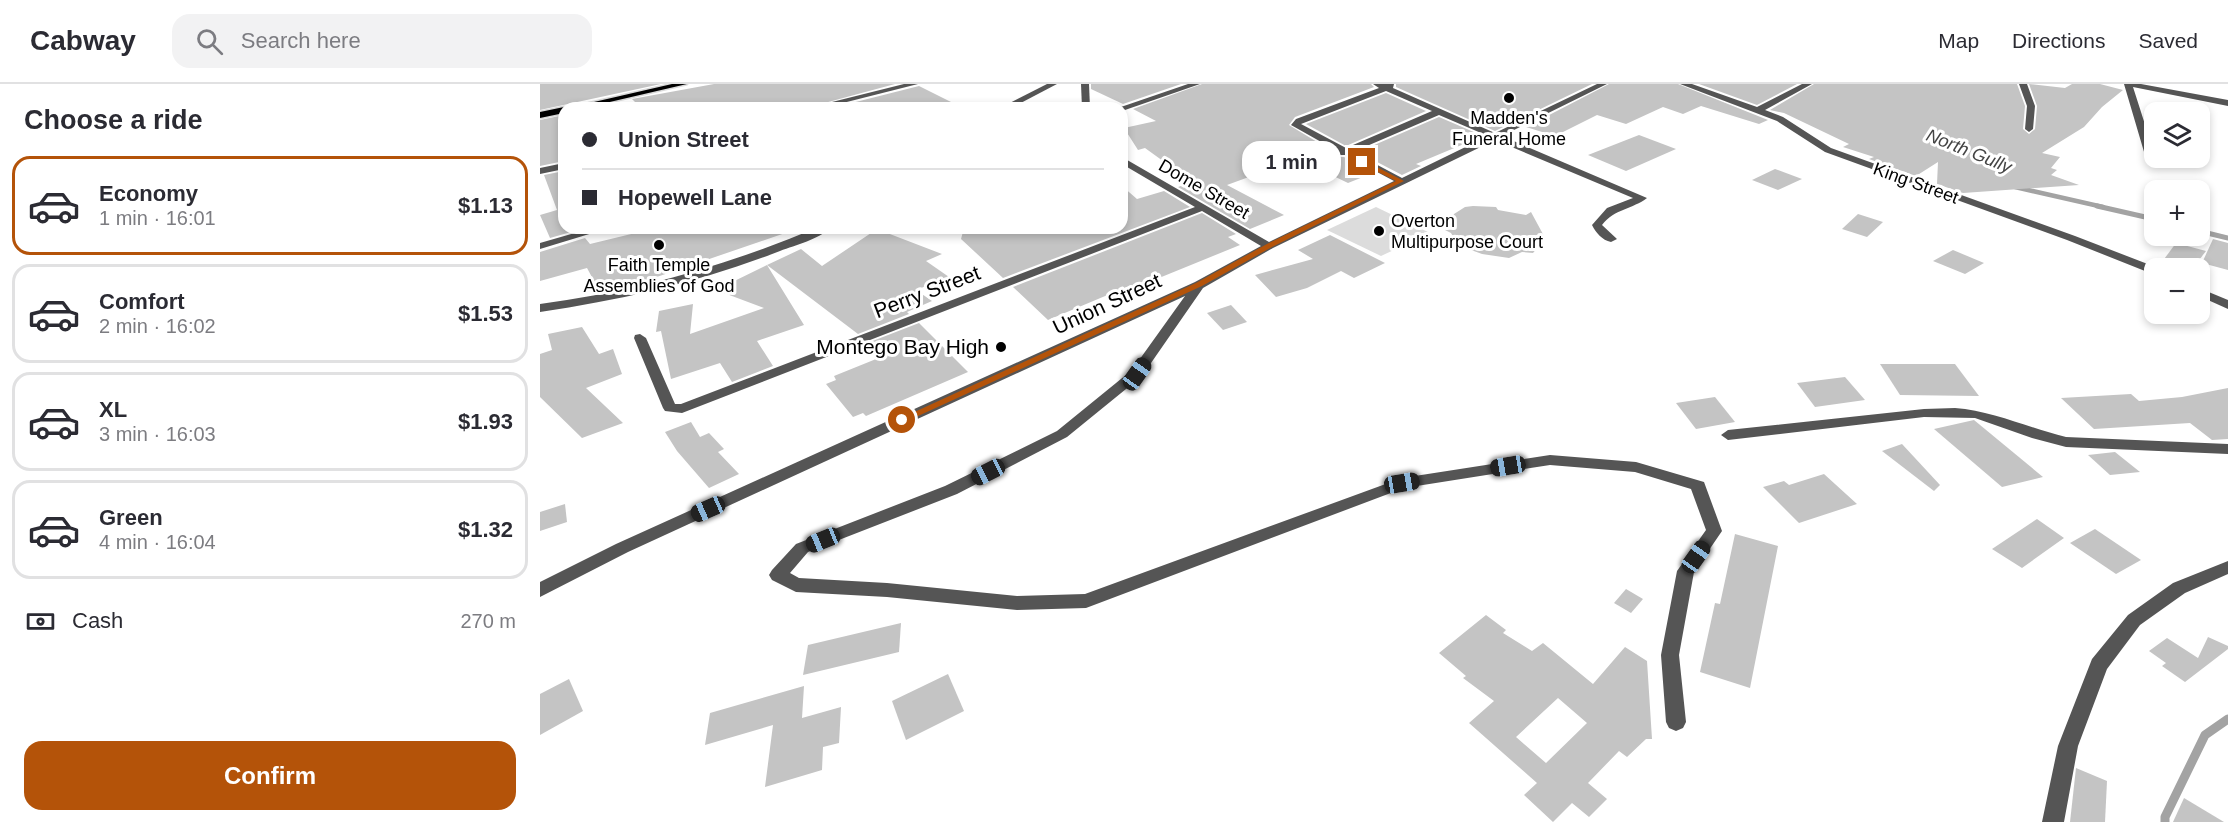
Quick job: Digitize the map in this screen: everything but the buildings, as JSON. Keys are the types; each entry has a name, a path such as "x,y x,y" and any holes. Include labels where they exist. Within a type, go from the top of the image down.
{"main road":[{"path":"600,102 683,84"},
{"path":"540,115 558,111"}],"street":[{"path":"838,102 914,84"},
{"path":"1016,102 1053,84"},
{"path":"1085,84 1086,102"},
{"path":"1128,106 1196,84"},
{"path":"1397,84 1381,86 1296,123 1296,127 1401,181"},
{"name":"Union Street","path":"540,590 622,548 1199,285 1269,246 1603,84"},
{"name":"King Street","path":"1684,84 1780,119 1828,150 2071,237 2144,268"},
{"path":"1758,110 1808,84"},
{"path":"2023,84 2030,94 2032,112 2029,129"},
{"path":"2144,136 2128,84 2228,103"},
{"path":"1381,86 1642,198 1620,205 1601,218 1597,225 1601,232 1611,239"},
{"path":"1343,153 1440,111"},
{"name":"Dome Street","path":"1128,164 1269,246"},
{"path":"540,171 558,167"},
{"path":"1974,204 2144,276"},
{"name":"Perry Street","path":"640,339 670,408 682,409 1202,208"},
{"path":"540,246 583,234"},
{"path":"540,308 591,302 686,281 772,252 812,234"},
{"path":"1199,285 1137,374 1062,434 951,490 802,548 778,574 796,585 887,590 1017,603 1086,601 1402,483 1550,460 1636,467 1698,486 1714,531 1686,571 1670,655 1676,722"},
{"path":"2210,297 2228,305"},
{"path":"2210,304 2228,311"},
{"path":"1728,435 1924,413 1955,412 1977,414 2037,435 2066,442 2228,450"},
{"path":"2053,822 2068,746 2099,666 2134,620 2179,588 2228,567"}],"shaded area":[{"name":"Overton Multipurpose Court","path":"1376,207 1430,233 1381,256 1327,230"}],"waterway":[{"name":"North Gully","path":"2015,187 2103,207"},
{"name":"North Gully","path":"2097,206 2144,217"},
{"name":"North Gully","path":"2210,234 2228,238"},
{"name":"North Gully","path":"2165,822 2165,817 2205,735 2228,719"}],"place":[{"name":"Madden's Funeral Home","path":"1509,98"},
{"name":"Overton Multipurpose Court","path":"1379,231"},
{"name":"Faith Temple Assemblies of God","path":"659,245"},
{"name":"Montego Bay High","path":"1001,347"}],"route":[{"path":"902,420 1199,285 1269,246 1401,181 1362,162"}]}
